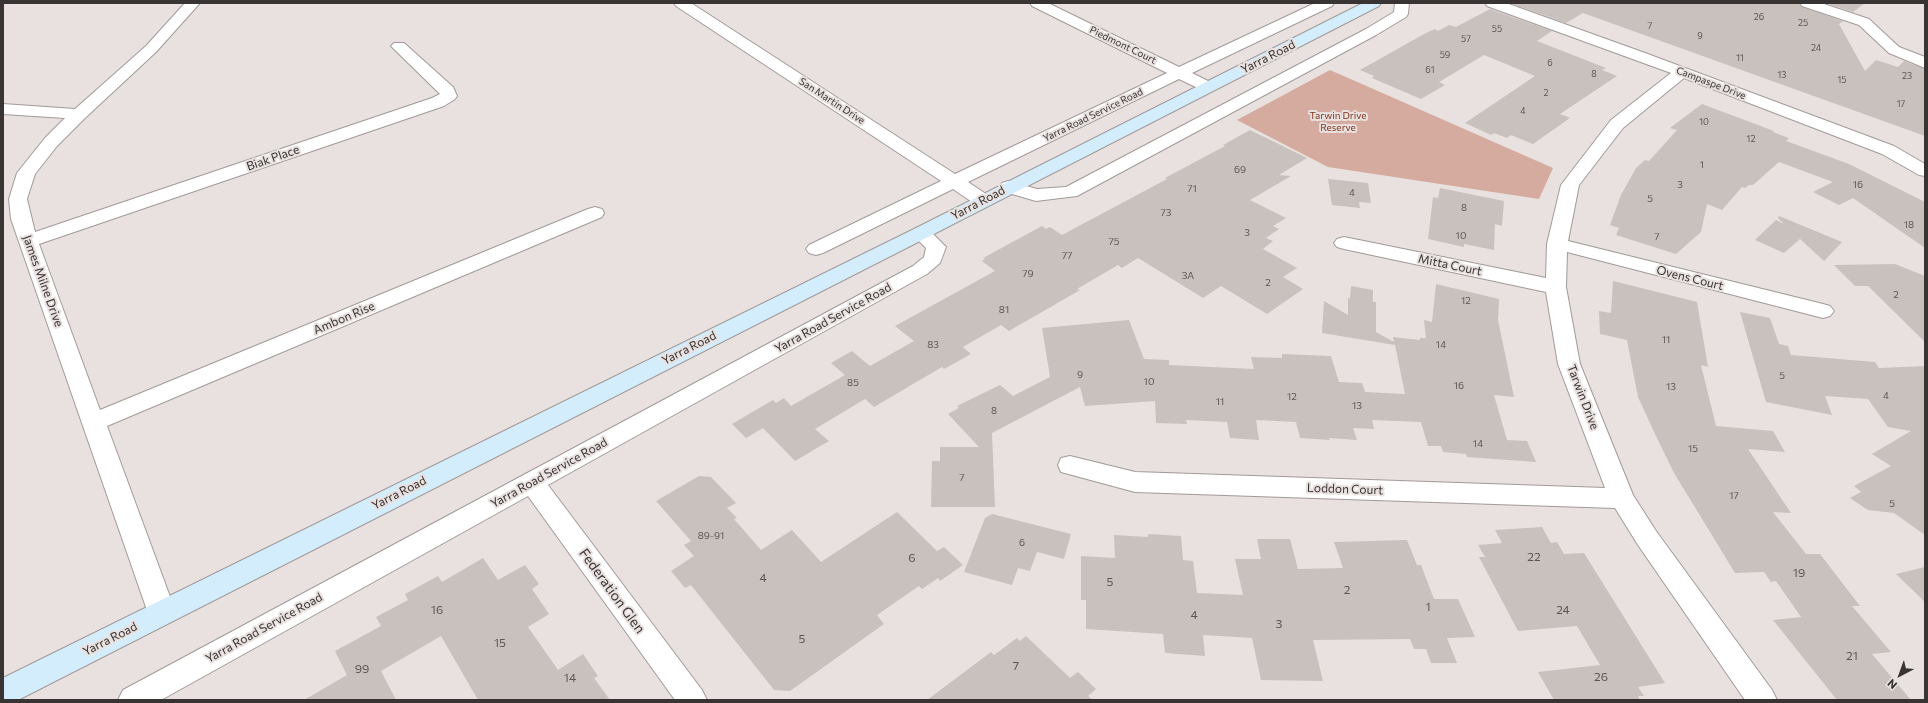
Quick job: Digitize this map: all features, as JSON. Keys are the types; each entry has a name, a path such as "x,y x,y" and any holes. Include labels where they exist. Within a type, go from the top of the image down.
{"main road":[{"name":"Yarra Road","path":"3,693 921,233 982,200 1374,3"}],"street":[{"name":"James Milne Drive","path":"162,613 28,241 21,219 18,199 26,173 51,142 79,114 151,49 193,3"},
{"name":"San Martin Drive","path":"681,3 982,200"},
{"name":"Piedmont Court","path":"1037,3 1208,87"},
{"name":"Yarra Road Service Road","path":"816,249 1326,3"},
{"path":"1008,187 1036,195 1070,192 1371,32 1402,14 1402,3"},
{"name":"Campaspe Drive","path":"1492,3 1682,72 1888,150 1925,171"},
{"path":"1807,3 1864,22 1894,50 1925,63"},
{"name":"Biak Place","path":"28,241 438,102 449,96 447,90 399,46"},
{"name":"Tarwin Drive","path":"1682,72 1617,124 1570,185 1557,244 1556,287 1569,364 1622,498 1647,538 1762,700"},
{"path":"3,109 79,114"},
{"name":"Ambon Rise","path":"94,422 595,214"},
{"name":"Yarra Road Service Road","path":"133,700 920,270 933,258 936,246 921,233"},
{"name":"Mitta Court","path":"1344,243 1556,287"},
{"name":"Ovens Court","path":"1557,244 1823,311"},
{"name":"Loddon Court","path":"1070,465 1134,482 1622,498"},
{"name":"Federation Glen","path":"532,482 692,700"}],"green space":[{"name":"Tarwin Drive Reserve","path":"1330,70 1553,168 1539,199 1328,167 1237,120"}],"building":[{"path":"1510,3 1799,3 1802,7 1843,21 1839,24 1865,71 1876,60 1898,67 1904,61 1925,69 1925,136 1583,13 1566,23"},
{"path":"1826,3 1865,3 1853,12"},
{"path":"1490,9 1552,31 1537,41 1606,68 1602,70 1617,76 1560,114 1570,118 1533,144 1511,135 1507,138 1494,133 1491,135 1465,123 1535,76 1484,55 1439,82 1445,85 1421,99 1372,78 1374,76 1360,70 1424,34 1435,29 1438,31 1449,25 1456,27"},
{"path":"1702,104 1774,131 1773,132 1789,138 1786,141 1849,164 1925,202 1925,248 1853,198 1839,205 1813,192 1833,182 1779,162 1753,185 1749,185 1745,188 1742,187 1722,210 1707,204 1701,232 1676,254 1616,235 1619,228 1610,225 1621,195 1636,168 1645,160 1649,161 1677,130 1670,128"},
{"path":"1250,130 1307,158 1279,175 1291,176 1250,200 1286,218 1273,226 1279,229 1266,238 1273,241 1263,249 1297,268 1283,277 1303,289 1267,314 1221,286 1203,298 1138,258 1122,268 1118,265 1077,289 1080,290 1009,331 1001,325 963,347 971,354 944,369 942,367 874,407 865,399 815,429 829,441 795,461 763,428 746,438 732,424 773,400 776,403 784,398 791,406 845,375 831,363 852,351 870,366 914,341 895,326 995,271 982,261 985,259 983,258 1042,226 1046,229 1050,227 1062,235 1167,179 1165,178 1225,146 1223,145"},
{"path":"1328,179 1368,183 1371,203 1359,202 1360,208 1332,205"},
{"path":"1440,188 1504,201 1502,226 1495,224 1494,250 1464,244 1464,247 1428,239 1433,197 1438,198"},
{"path":"1779,216 1842,242 1824,261 1800,239 1784,253 1755,240 1776,220 1784,224 1778,218"},
{"path":"1895,264 1925,276 1925,342 1868,286 1855,286 1834,265"},
{"path":"1613,281 1697,302 1708,367 1701,365 1716,426 1773,431 1785,452 1748,449 1791,513 1773,512 1806,554 1820,554 1860,606 1852,606 1891,652 1872,654 1911,700 1837,700 1773,620 1801,617 1776,581 1771,582 1764,572 1735,573 1674,473 1656,436 1638,397 1627,340 1600,334 1599,311 1611,313"},
{"path":"1436,284 1499,299 1498,320 1514,397 1494,395 1507,440 1527,441 1536,462 1467,457 1466,454 1443,452 1441,446 1428,446 1421,422 1372,420 1374,429 1353,428 1357,440 1329,438 1330,440 1300,438 1296,422 1256,420 1259,440 1230,438 1227,422 1186,420 1187,424 1156,423 1155,401 1085,406 1080,387 992,433 995,507 931,507 932,461 940,461 940,447 979,447 948,414 959,408 957,406 1000,385 1013,396 1050,377 1042,328 1129,320 1144,359 1169,360 1169,365 1254,369 1251,357 1282,358 1282,354 1331,356 1339,382 1362,383 1365,392 1405,394 1395,345 1322,333 1324,301 1348,315 1348,297 1350,299 1351,286 1373,290 1373,302 1376,302 1376,332 1394,342 1393,337 1420,340 1420,338 1426,338 1424,320 1432,322"},
{"path":"1740,312 1770,318 1779,344 1788,346 1791,355 1875,362 1879,368 1925,366 1925,535 1894,513 1868,510 1850,498 1861,492 1854,486 1891,466 1872,454 1911,431 1888,427 1868,399 1825,396 1832,415 1766,402"},
{"path":"699,476 711,477 736,503 727,508 737,518 734,519 761,550 792,530 821,562 897,512 937,551 944,547 963,565 940,581 938,578 922,589 919,586 877,615 884,624 790,691 774,690 691,585 685,588 671,571 694,556 684,545 691,541 656,501"},
{"path":"992,514 1071,534 1064,559 1037,552 1030,571 1018,568 1012,585 964,572 985,518"},
{"path":"1542,527 1551,543 1557,542 1564,554 1584,553 1665,683 1638,687 1644,696 1638,696 1640,700 1554,700 1538,672 1600,665 1577,626 1518,631 1479,557 1485,557 1478,545 1502,543 1495,530"},
{"path":"1148,534 1181,536 1183,560 1193,561 1197,593 1243,595 1235,559 1261,559 1257,539 1290,539 1298,569 1343,568 1334,542 1407,540 1417,565 1421,565 1434,599 1458,599 1475,637 1447,638 1457,663 1431,663 1426,649 1414,649 1410,639 1313,640 1323,681 1261,680 1252,638 1203,635 1205,656 1165,653 1163,634 1086,629 1086,600 1081,600 1081,556 1115,558 1114,535 1148,537"},
{"path":"483,558 498,580 525,565 539,584 532,589 549,614 528,627 558,670 583,654 598,676 594,678 610,700 478,700 441,636 381,671 396,700 304,700 347,675 335,651 381,626 376,617 408,600 405,594 438,576 442,582"},
{"path":"1925,567 1925,602 1896,574"},
{"path":"1026,636 1070,678 1078,672 1096,689 1088,696 1093,700 927,700 991,652 994,655 1017,638 1020,641"}]}
